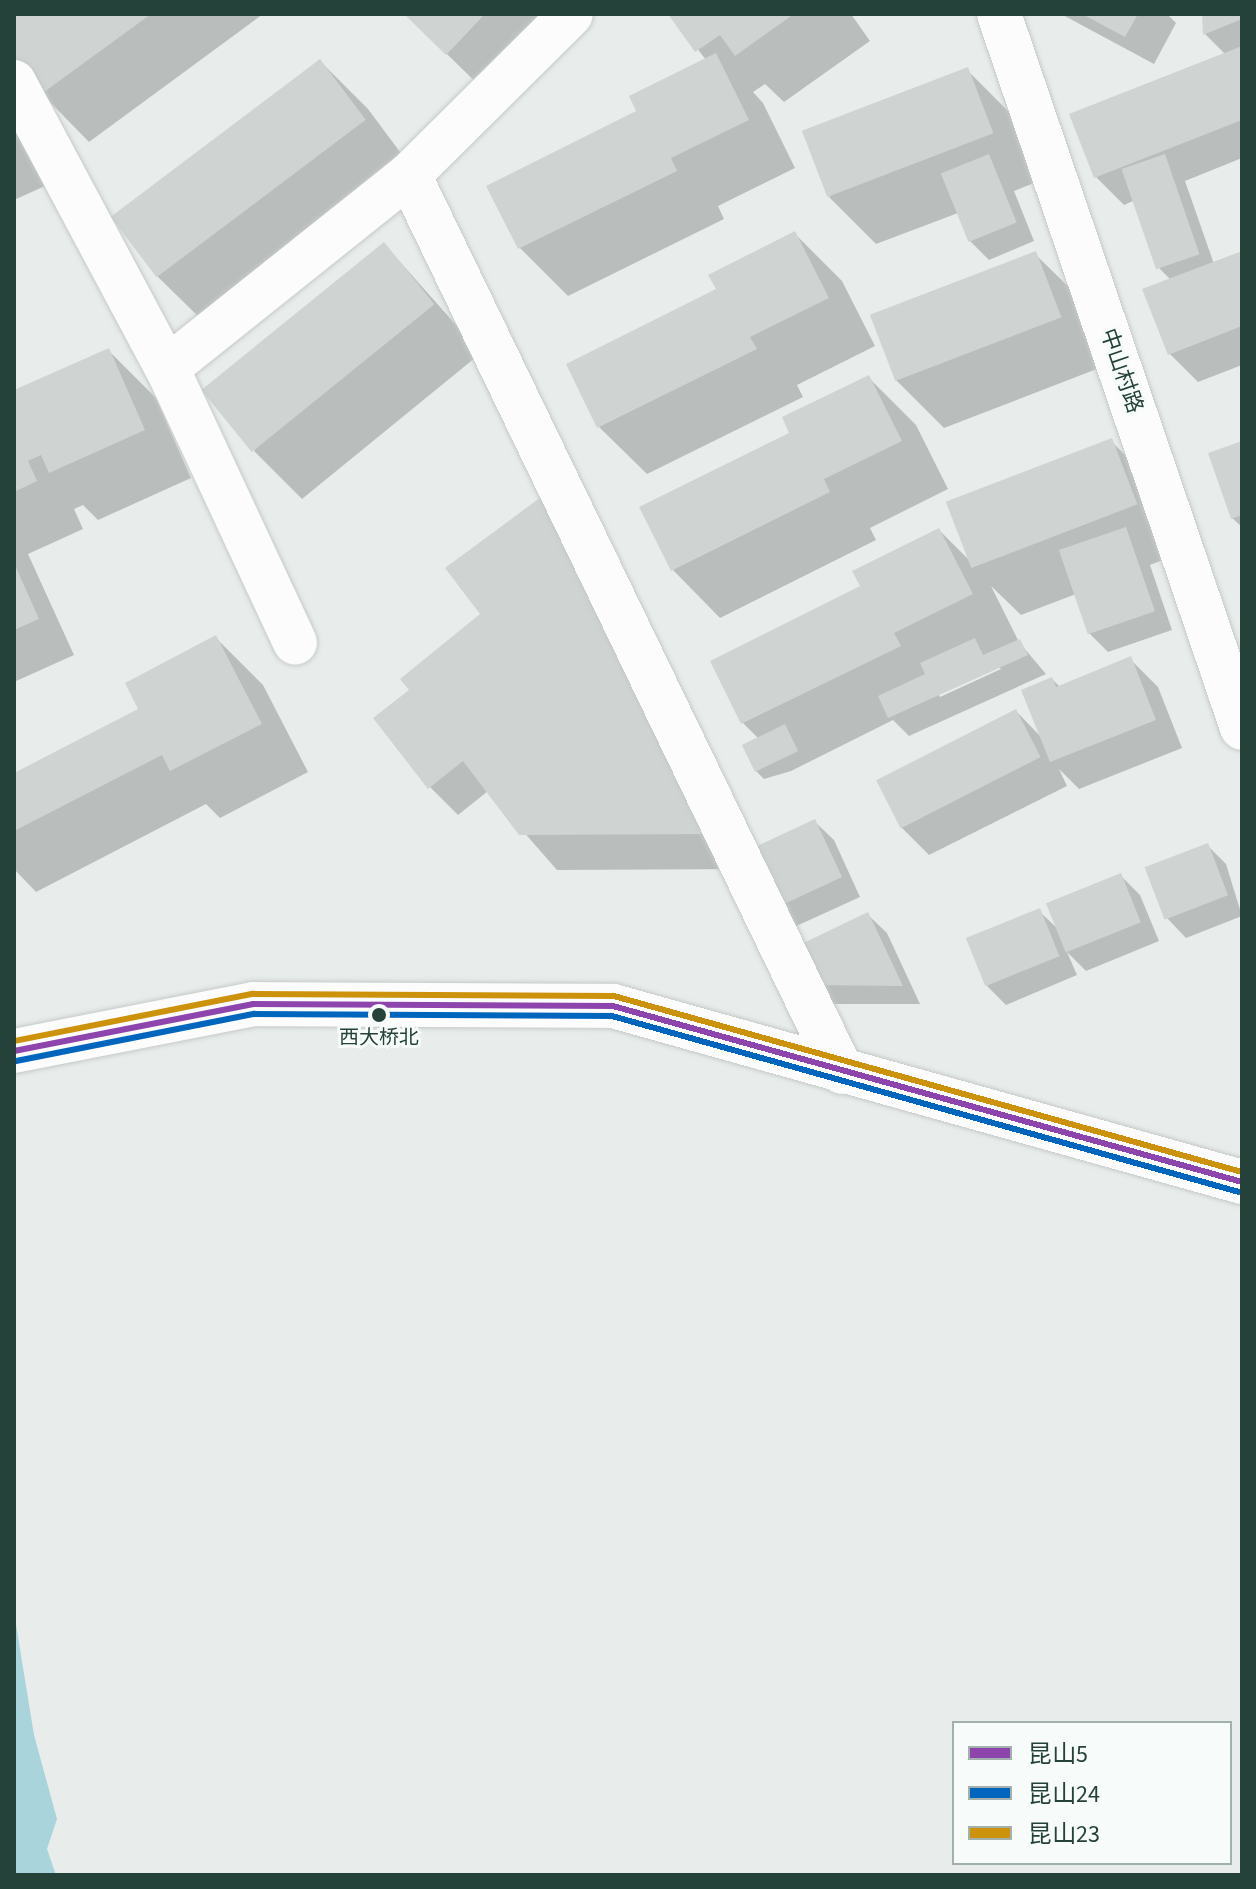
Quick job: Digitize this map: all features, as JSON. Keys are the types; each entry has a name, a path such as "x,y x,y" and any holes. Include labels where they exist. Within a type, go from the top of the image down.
{"street":[{"path":"167,368 409,175 571,14"},
{"name":"中山村路","path":"999,14 1242,728"},
{"path":"14,82 167,368 295,643"},
{"path":"409,175 842,1072"},
{"path":"14,1051 253,1004 613,1006 1242,1182"}],"water":[{"path":"14,1612 34,1735 57,1819 47,1849 56,1875 14,1875"}],"building":[{"path":"14,14 151,14 40,95 14,60"},
{"path":"404,14 485,14 446,55"},
{"path":"668,14 794,14 735,56 720,35 695,52"},
{"path":"1082,14 1138,14 1125,37"},
{"path":"1202,14 1242,14 1242,19 1203,35"},
{"path":"1242,46 1242,120 1094,178 1069,114"},
{"path":"716,53 749,120 671,158 677,171 518,249 486,186 636,111 629,96"},
{"path":"320,59 366,120 156,277 111,217"},
{"path":"968,67 993,133 827,197 802,131"},
{"path":"989,154 1017,223 969,242 941,173"},
{"path":"1165,154 1200,254 1156,269 1122,169"},
{"path":"795,231 829,298 750,337 757,349 597,428 566,364 716,289 708,275"},
{"path":"384,242 434,304 252,452 201,390"},
{"path":"1036,251 1061,317 895,381 870,315"},
{"path":"1242,251 1242,326 1168,355 1142,289"},
{"path":"109,348 145,430 49,473 41,455 28,461 37,481 14,492 14,390"},
{"path":"869,375 902,441 824,479 830,492 671,571 639,507 789,433 782,417"},
{"path":"1112,438 1137,504 971,568 946,502"},
{"path":"1242,441 1242,515 1231,519 1208,453"},
{"path":"541,497 717,834 519,835 463,761 428,789 373,718 409,690 400,679 480,614 445,568"},
{"path":"1126,527 1155,611 1088,634 1059,550"},
{"path":"939,528 973,594 894,633 901,646 741,724 710,661 860,586 852,571"},
{"path":"14,563 39,619 14,630"},
{"path":"216,635 262,724 170,771 162,755 14,831 14,773 138,709 125,683"},
{"path":"975,638 983,655 1020,639 1028,655 888,718 878,696 925,674 920,663"},
{"path":"1131,656 1156,720 1050,762 1021,690 1052,677 1056,687"},
{"path":"1016,709 1041,757 901,828 876,780"},
{"path":"785,724 798,751 755,772 742,745"},
{"path":"815,819 842,877 771,910 744,852"},
{"path":"1208,843 1228,895 1165,920 1145,867"},
{"path":"1121,873 1141,922 1066,952 1046,903"},
{"path":"1040,908 1059,956 985,986 966,938"},
{"path":"868,912 903,986 811,985 793,948"}],"transit line":[{"name":"昆山23","path":"14,1041 252,994 614,996 1242,1172"},
{"name":"昆山5","path":"14,1051 253,1004 613,1006 1242,1182"},
{"name":"昆山24","path":"16,1061 254,1014 612,1016 1239,1192"}],"place":[{"name":"西大桥北","path":"379,1015"}]}
